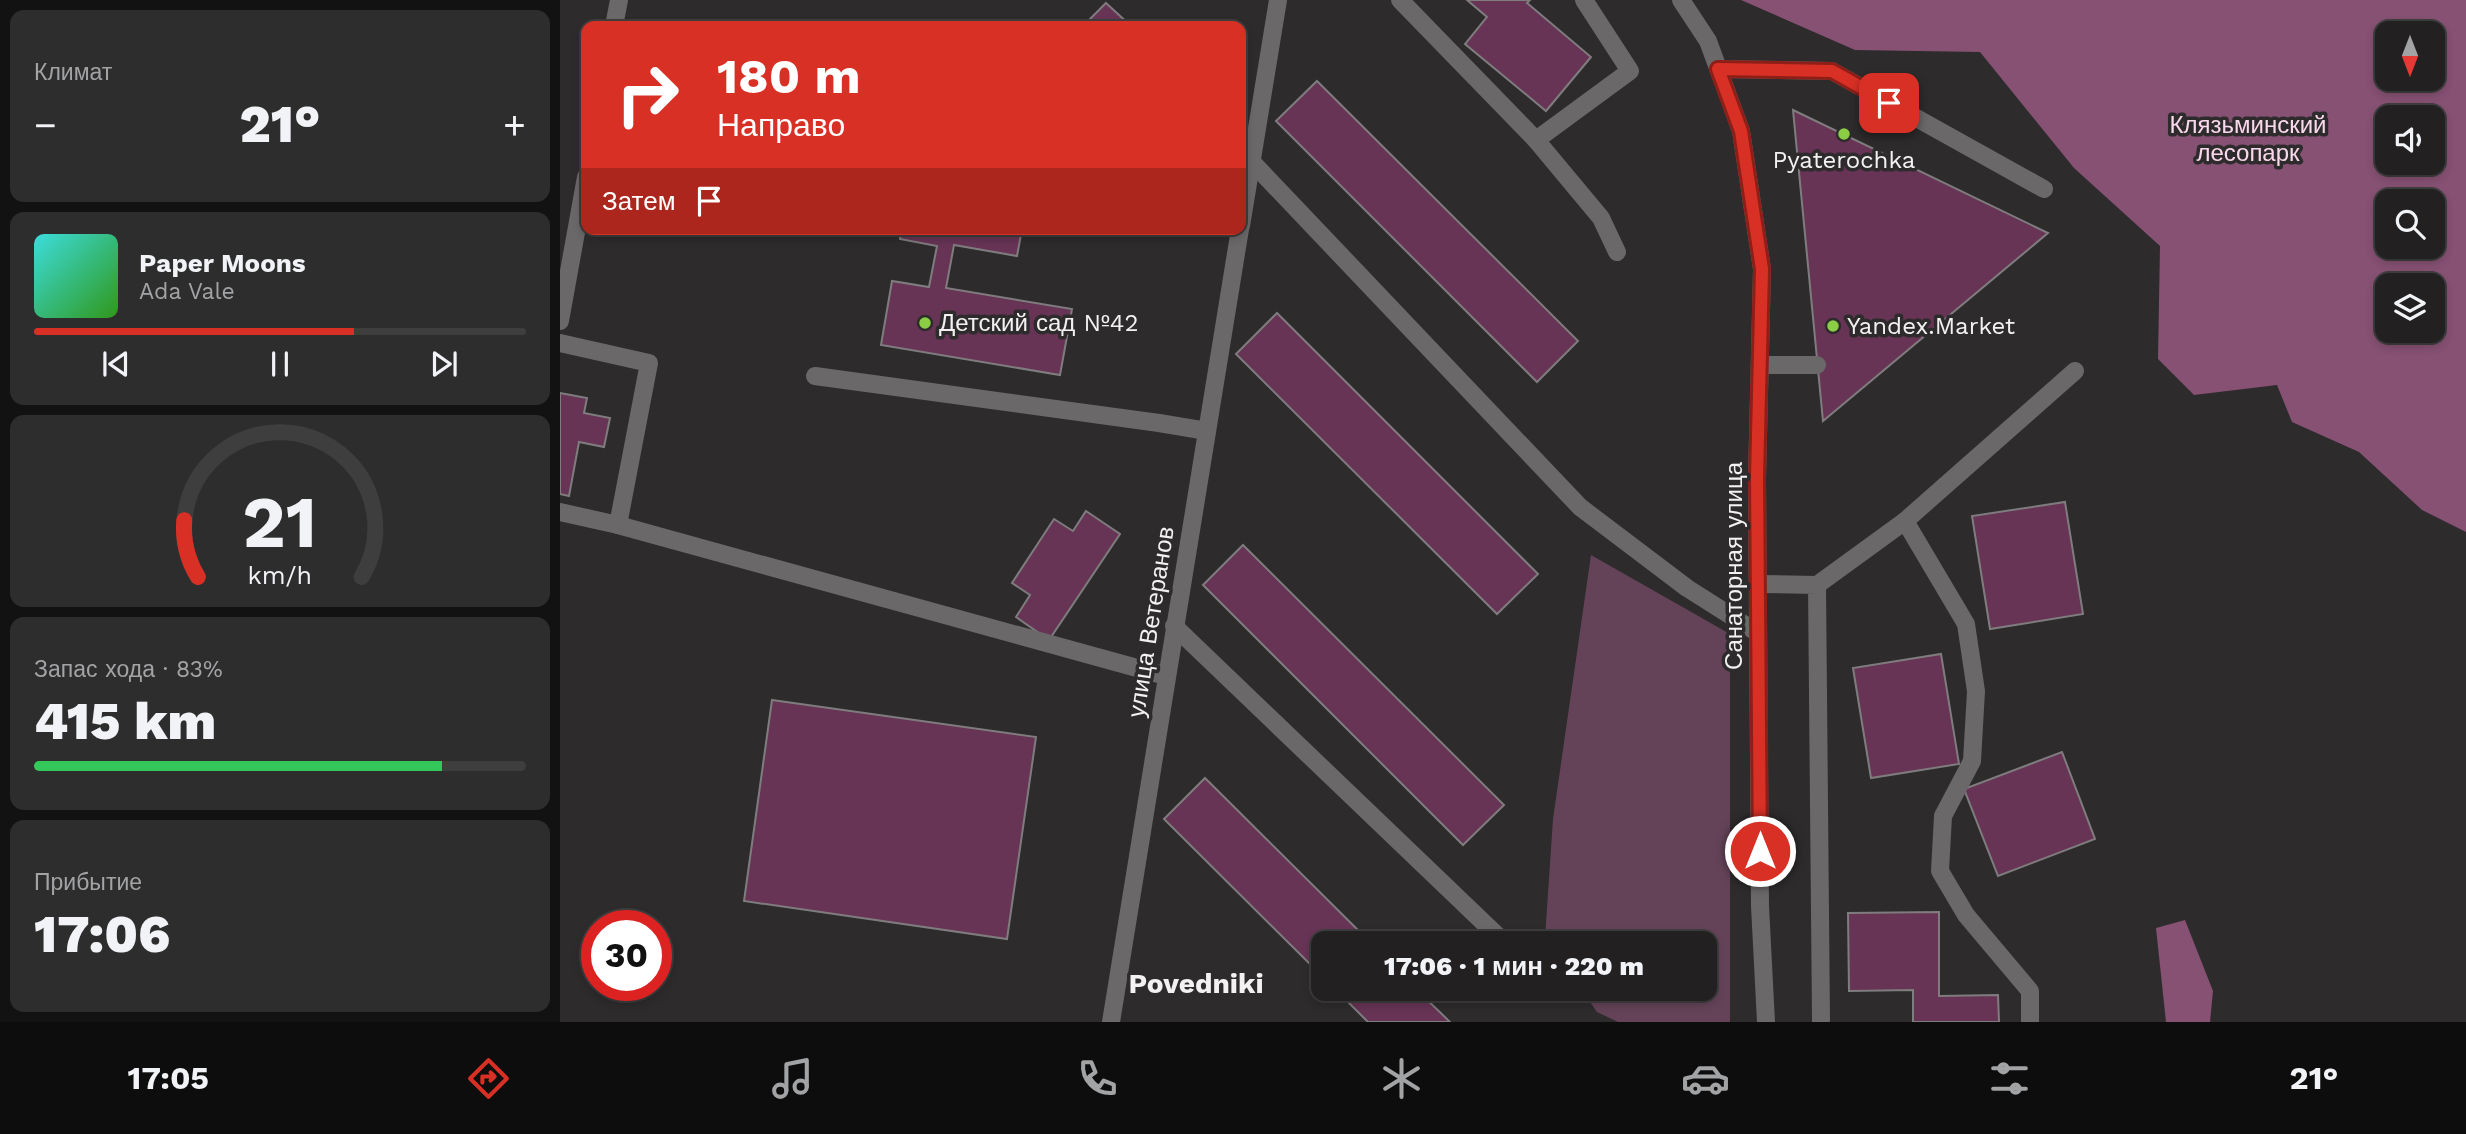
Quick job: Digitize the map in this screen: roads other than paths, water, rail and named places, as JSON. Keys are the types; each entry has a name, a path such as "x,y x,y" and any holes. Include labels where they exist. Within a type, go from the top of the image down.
{"street":[{"path":"615,21 619,0"},
{"name":"улица Ветеранов","path":"1246,191 1278,0"},
{"path":"1400,0 1536,140 1601,218 1617,252"},
{"path":"1536,140 1630,71 1584,0"},
{"name":"Санаторная улица","path":"1681,0 1708,41 1741,131 1762,269 1757,478 1760,906 1766,1022"},
{"path":"1718,69 1832,71 2044,189"},
{"path":"1251,161 1580,507 1686,589 1758,633"},
{"path":"560,321 581,205"},
{"name":"улица Ветеранов","path":"1111,1022 1239,235"},
{"path":"560,343 649,363 618,525"},
{"path":"1760,365 1817,365"},
{"path":"1758,584 1817,586 1905,521 2075,371"},
{"path":"816,376 1207,431"},
{"path":"560,512 618,525 1166,676"},
{"path":"1905,521 1966,624 1976,691 1972,761 1943,816 1940,871 1966,915 2030,991 2030,1022"},
{"path":"1817,586 1821,1022"},
{"path":"1174,626 1492,931"}],"place":[{"name":"Pyaterochka","path":"1844,134"},
{"name":"Детский сад №42","path":"925,323"},
{"name":"Yandex.Market","path":"1833,326"}],"district":[{"name":"Povedniki","path":"1196,983"}],"park label":[{"name":"Клязьминский лесопарк","path":"2248,139"}]}
